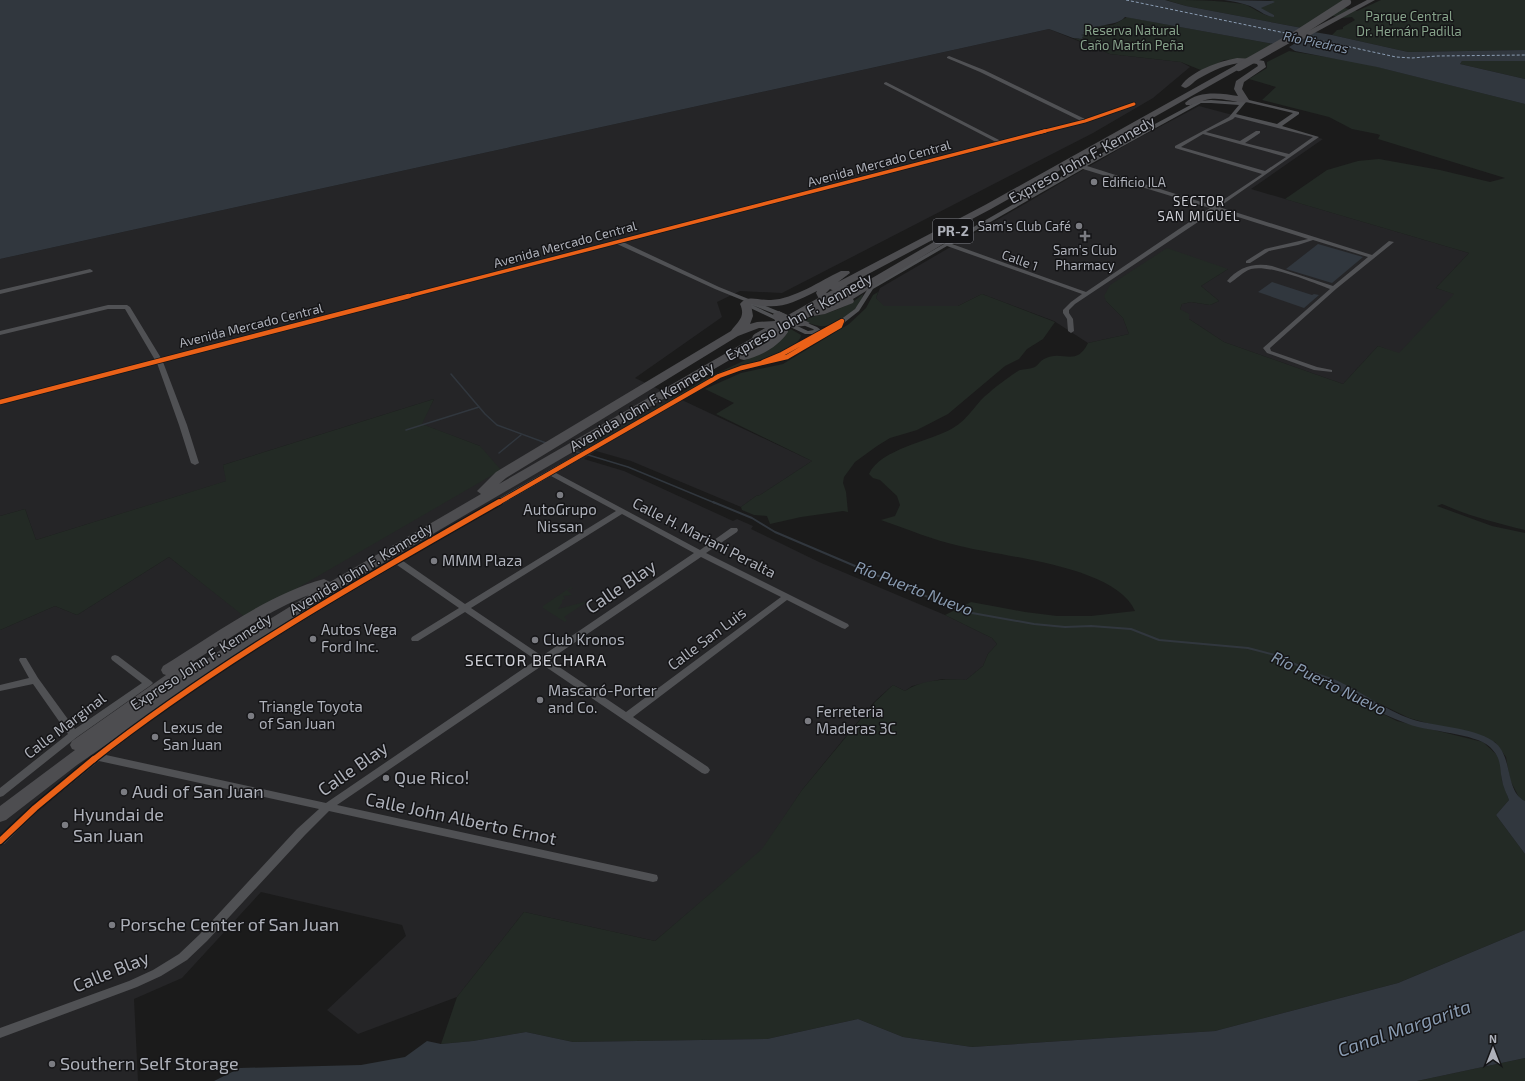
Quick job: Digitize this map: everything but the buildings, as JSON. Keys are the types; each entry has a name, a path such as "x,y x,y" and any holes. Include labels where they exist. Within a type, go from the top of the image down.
{"highway":[{"name":"Expreso John F. Kennedy","path":"570,441 593,442 604,434 676,393 840,289 1205,86 1372,0"},
{"path":"1362,6 1375,0"},
{"name":"Expreso John F. Kennedy","path":"840,289 969,223 1222,81 1349,1"},
{"path":"1184,86 1193,79 1228,61 1245,60 1261,63 1262,67 1240,81 1241,99"},
{"path":"1222,81 1223,82 1215,87 1219,91 1241,99"},
{"path":"1184,86 1194,88 1205,86"},
{"path":"1172,104 1172,101 1189,92 1184,86"},
{"path":"1160,116 1168,114 1204,96 1226,96 1241,99"},
{"path":"860,291 846,298 835,299 823,297 821,293 823,288 854,270 978,208 988,207"},
{"path":"551,452 734,334 757,325 788,320 833,309 851,300 870,283 964,229 969,223"},
{"path":"734,334 747,322 749,317 748,303 775,304 788,301 827,281 854,270"},
{"path":"756,342 769,346 776,340 803,294"},
{"path":"711,348 723,344 742,333 754,331 768,335 768,340 756,342"},
{"name":"Expreso John F. Kennedy","path":"0,806 87,738 157,688 233,639 671,380 756,342"},
{"name":"Expreso John F. Kennedy","path":"0,815 44,781 179,685 239,645 551,452"},
{"path":"148,683 254,617 292,596 324,584"},
{"path":"0,826 38,792 44,781"}],"street":[{"path":"949,58 989,74 1085,121"},
{"path":"886,83 1001,143"},
{"path":"1265,174 1177,147 1231,118 1235,114 1241,99 1297,114 1278,126"},
{"name":"Avenida John F. Kennedy","path":"1189,108 1210,104 1224,105 1241,99"},
{"name":"Avenida John F. Kennedy","path":"763,362 782,354 803,342 818,330 840,326 842,321 858,310 871,288 946,244 1189,108 1200,102 1207,101 1232,104 1241,99"},
{"name":"Avenida Mercado Central","path":"0,402 1085,121 1134,104"},
{"path":"1071,331 1070,319 1066,314 1066,310 1086,294 1265,174 1317,137 1235,114 1232,108 1224,105"},
{"path":"1241,143 1258,132"},
{"path":"972,150 984,142 985,139 983,133"},
{"path":"1203,133 1290,156"},
{"path":"1083,167 1373,257"},
{"path":"1248,262 1270,249 1303,244 1314,238"},
{"path":"618,242 748,303 788,320 818,330"},
{"path":"1330,371 1306,365 1269,352 1266,348 1334,288 1391,242"},
{"name":"Calle 1","path":"946,244 1086,294"},
{"path":"1230,280 1234,275 1251,266 1259,265 1270,267 1334,288"},
{"path":"0,292 90,271"},
{"path":"0,333 108,307 127,307 159,360 183,425 195,463"},
{"path":"788,320 818,330"},
{"path":"788,320 803,342"},
{"name":"Avenida John F. Kennedy","path":"0,841 45,798 98,757 174,702 251,650 397,561 576,459 593,442 719,376 741,368 787,357 817,340 836,326"},
{"path":"817,340 818,330"},
{"name":"Calle H. Mariani Peralta","path":"551,473 700,553 845,626"},
{"path":"415,639 621,511"},
{"name":"Calle Blay","path":"0,1033 133,984 157,973 183,957 203,938 296,837 327,807 734,530"},
{"path":"397,561 705,770"},
{"name":"Calle San Luis","path":"626,717 786,597"},
{"path":"115,658 148,683"},
{"path":"23,660 35,680 74,735"},
{"path":"0,688 35,680"},
{"name":"Calle Marginal","path":"0,793 74,735 148,683"},
{"name":"Calle John Alberto Ernot","path":"98,757 653,878"}],"shaded area":[{"path":"1049,29 1110,54 1181,62 1190,67 1153,98 1093,133 782,293 740,291 717,302 722,317 635,378 812,461 741,507 631,461 596,451 584,459 624,471 733,521 737,519 753,526 751,529 819,562 945,615 992,638 997,644 988,654 983,666 966,680 942,679 912,686 905,691 893,685 874,702 802,790 763,849 655,941 524,912 457,997 358,1034 327,1010 406,936 402,925 261,892 182,978 134,999 138,1081 0,1081 0,630 55,606 77,615 169,557 247,618 480,446 421,424 434,399 223,465 227,481 36,540 25,509 0,516 0,259"},
{"path":"1199,106 1323,139 1251,189 1469,253 1436,288 1455,294 1399,354 1378,346 1343,384 1224,342 1189,319 1180,309 1182,304 1191,302 1210,305 1219,301 1201,286 1228,269 1106,301 1123,318 1129,334 1088,343 1054,321 982,294 958,306 883,306 876,298 880,288 1133,141"}],"green space":[{"name":"Parque Central Dr. Hernán Padilla","path":"1166,0 1195,0 1243,4 1262,14 1270,16 1274,15 1260,8 1273,1 1268,0 1345,0 1336,6 1357,11 1381,0 1525,0 1525,50 1408,52 1332,35 1337,30 1343,29 1343,27 1355,20 1352,17 1343,18 1323,14 1302,28 1186,6"},
{"name":"Reserva Natural Caño Martín Peña","path":"1127,17 1274,44 1248,59 1224,60 1203,71 1181,62 1110,54 1073,38 1079,39 1083,31 1094,31 1102,25 1112,25"},
{"path":"1289,51 1358,62 1525,104 1525,530 1483,519 1442,504 1437,506 1492,526 1525,533 1525,801 1520,799 1510,780 1506,757 1495,742 1409,718 1337,681 1308,670 1373,709 1397,721 1483,742 1496,754 1500,761 1502,781 1509,800 1496,815 1525,854 1525,930 1398,983 1215,1031 972,1047 903,1037 858,1019 767,1039 573,1042 526,1032 473,1041 441,1044 457,997 524,912 655,941 762,849 802,790 875,702 893,685 905,691 927,682 966,680 983,666 988,654 997,644 992,638 945,615 971,602 1057,616 1091,616 1135,611 1124,596 1106,583 1083,574 1057,566 950,544 881,520 895,516 900,505 897,496 880,480 873,478 869,474 875,465 884,458 907,446 944,433 959,424 985,396 1018,371 1035,367 1043,360 1051,356 1068,357 1079,355 1088,343 1129,334 1123,318 1106,301 1104,296 1110,285 1167,248 1228,269 1201,286 1219,301 1210,305 1191,302 1182,304 1180,309 1189,314 1189,319 1224,342 1343,384 1378,346 1399,353 1454,294 1436,288 1469,253 1285,199 1327,170 1358,161 1379,159 1440,170 1490,182 1505,178 1378,139 1380,135 1352,129 1329,117 1262,100 1276,87 1249,79 1267,68 1267,62"},
{"path":"1462,61 1525,61 1525,79 1460,64"},
{"path":"878,292 876,298 884,306 958,306 982,294 1055,322 1043,339 1027,349 1019,359 1005,366 948,414 917,430 890,438 855,462 844,477 843,483 846,492 848,512 843,511 801,517 770,524 767,516 754,515 742,510 741,507 756,496 760,495 812,461 716,414 734,403 705,389 741,373 783,364 849,324 866,308 873,295"},
{"path":"863,294 859,305 854,310 843,319 831,325 822,326 803,321 840,309 850,304"},
{"path":"789,328 801,335 798,341 790,347 766,358 721,373 585,448 583,447 636,419 707,378 769,349"},
{"path":"434,399 422,424 480,446 501,470 246,618 169,557 77,615 55,606 0,630 0,516 25,509 36,540 226,481 223,465"},
{"path":"571,587 573,588 567,590 572,595 563,596 565,599 562,600 562,603 558,609 588,601 564,617 567,620 565,622 543,608 543,606"},
{"path":"1525,1058 1525,1081 1417,1081"}],"water":[{"path":"0,0 1165,0 1186,6 1302,28 1274,44 1125,17 1120,21 1096,27 1094,30 1100,32 1083,32 1085,34 1081,35 1084,36 1082,37 1083,39 1073,38 1049,29 0,259"},
{"path":"1224,0 1273,1 1275,2 1261,8 1274,15 1274,17 1247,5"},
{"name":"Río Piedras","path":"1314,32 1408,52 1525,50 1525,61 1462,61 1460,64 1525,79 1525,104 1377,67 1295,51 1289,47"},
{"path":"1318,244 1363,257 1332,283 1286,269"},
{"path":"1272,282 1312,295 1319,295 1304,308 1258,292"},
{"path":"1306,669 1338,681 1392,711 1411,719 1464,730 1484,736 1493,741 1500,747 1504,755 1514,789 1518,796 1525,801 1525,854 1496,815 1509,800 1504,788 1497,755 1490,747 1483,742 1474,739 1417,727 1395,719 1356,700"},
{"name":"Canal Margarita","path":"1525,930 1525,1058 1417,1081 214,1081 240,1068 361,1065 405,1057 427,1041 441,1044 473,1041 526,1032 573,1042 767,1039 858,1019 903,1037 972,1047 1215,1031 1398,983"}],"waterway":[{"name":"Río Puerto Nuevo","path":"451,374 485,414 497,425 546,443"},
{"path":"406,430 479,407"},
{"path":"499,453 521,435"},
{"name":"Río Puerto Nuevo","path":"571,451 581,453"},
{"name":"Río Puerto Nuevo","path":"585,454 628,467 715,503"},
{"name":"Río Puerto Nuevo","path":"713,502 752,518 775,532 961,611 1034,624 1065,627 1091,626 1131,629 1159,640 1248,648 1275,655 1308,670"}],"ferry route":[{"path":"1126,0 1290,34"},
{"path":"1304,37 1396,57 1412,58 1437,56 1525,55"}],"cycle path":[{"path":"0,402 1085,121 1134,104"},
{"path":"0,841 71,777 148,719 227,665 308,614 410,553 719,376 741,368 787,357 840,326 842,321 782,354 763,362"}],"place":[{"name":"Edificio ILA","path":"1094,182"},
{"name":"Sam's Club Café","path":"1079,226"},
{"name":"Sam's Club Pharmacy","path":"1085,236"},
{"name":"AutoGrupo Nissan","path":"560,495"},
{"name":"MMM Plaza","path":"434,561"},
{"name":"Autos Vega Ford Inc.","path":"313,639"},
{"name":"Club Kronos","path":"535,640"},
{"name":"Mascaró-Porter and Co.","path":"540,700"},
{"name":"Triangle Toyota of San Juan","path":"251,716"},
{"name":"Ferreteria Maderas 3C","path":"808,721"},
{"name":"Lexus de San Juan","path":"155,737"},
{"name":"Que Rico!","path":"386,778"},
{"name":"Audi of San Juan","path":"124,792"},
{"name":"Hyundai de San Juan","path":"65,825"},
{"name":"Porsche Center of San Juan","path":"112,925"},
{"name":"Southern Self Storage","path":"52,1064"}],"district":[{"name":"SECTOR SAN MIGUEL","path":"1199,208"},
{"name":"SECTOR BECHARA","path":"536,660"}]}
